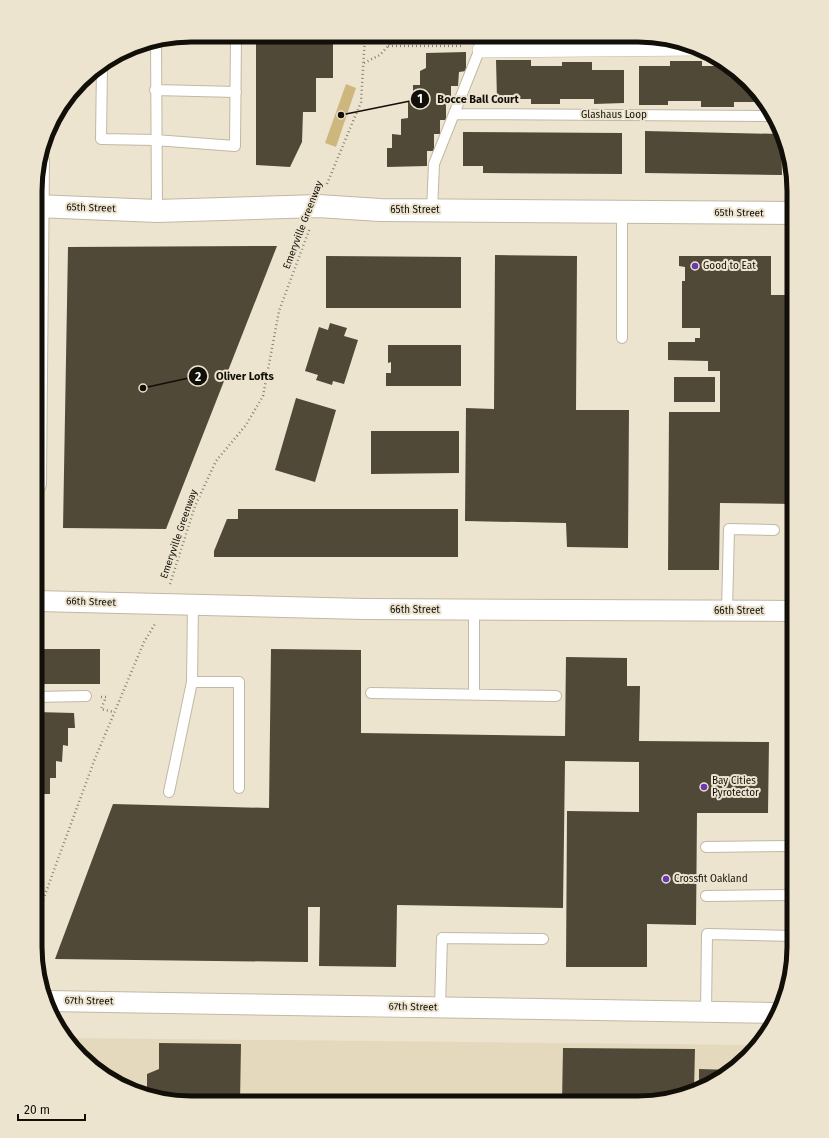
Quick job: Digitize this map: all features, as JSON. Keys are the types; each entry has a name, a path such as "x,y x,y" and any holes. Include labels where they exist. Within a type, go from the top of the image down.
{"street":[{"path":"480,50 681,48"},
{"name":"65th Street","path":"42,206 156,211 318,206 380,210 787,213"},
{"name":"66th Street","path":"42,601 364,609 787,611"},
{"name":"67th Street","path":"52,1001 772,1013"}],"lane":[{"path":"102,72 101,138 155,140 235,146 236,42"},
{"path":"432,210 434,164 483,42"},
{"path":"156,46 156,211"},
{"path":"155,90 236,92"},
{"name":"Glashaus Loop","path":"454,114 766,116"},
{"path":"622,212 622,338"},
{"path":"727,610 729,529 774,530"},
{"path":"169,792 192,682 193,605"},
{"path":"474,610 474,694"},
{"path":"192,682 239,682 239,788"},
{"path":"371,693 556,696"},
{"path":"42,696 86,696"},
{"path":"706,847 787,846"},
{"path":"706,896 787,895"},
{"path":"706,1012 707,934 787,936"},
{"path":"440,1007 442,938 543,939"}],"path":[{"name":"Emeryville Greenway","path":"42,903 94,761 114,712 144,642 154,629 195,506 216,461 246,425 263,396 279,311 318,206 361,102 365,42"},
{"path":"364,63 380,55 391,42"},
{"path":"388,46 473,46 480,50"},
{"path":"106,697 101,708 114,712"}],"shaded area":[{"path":"346,84 356,88 336,147 325,143"},
{"path":"73,1038 750,1045 729,1065 704,1081 677,1091 648,1096 181,1096 152,1091 125,1081 100,1065"}],"building":[{"path":"256,42 333,42 333,78 316,78 316,112 303,112 302,142 290,167 256,165"},
{"path":"531,42 592,42 531,44"},
{"path":"466,52 466,71 459,72 458,86 451,86 451,102 446,102 446,120 440,120 440,134 434,134 434,151 427,151 427,166 387,167 387,148 392,148 392,134 401,135 401,119 408,118 408,102 413,102 413,85 420,85 420,71 426,68 426,53"},
{"path":"496,60 531,60 531,66 562,66 562,62 592,62 592,70 624,70 624,103 594,104 594,99 560,99 560,104 531,104 531,99 497,99"},
{"path":"670,61 702,61 702,66 719,66 736,79 757,102 734,102 734,107 701,107 701,101 668,101 668,105 639,105 639,66 670,66"},
{"path":"645,131 776,134 781,150 782,175 645,173"},
{"path":"463,132 622,133 622,174 483,173 483,166 463,166"},
{"path":"277,246 166,529 63,528 68,247"},
{"path":"495,255 577,256 576,410 629,410 628,548 567,547 566,523 465,521 466,408 494,409"},
{"path":"326,256 461,257 461,308 326,308"},
{"path":"679,256 771,256 771,295 787,295 787,504 720,503 719,570 668,570 669,412 720,412 720,371 708,371 708,361 668,360 668,342 695,342 695,338 700,338 700,328 682,328 682,281 685,281 685,267 679,266"},
{"path":"330,323 347,328 344,336 358,340 344,384 333,381 332,385 316,380 318,375 305,371 319,327 328,330"},
{"path":"388,345 461,345 461,386 386,386 386,373 391,373 391,362 388,363"},
{"path":"674,377 715,377 715,402 674,402"},
{"path":"296,398 336,410 315,482 275,470"},
{"path":"371,431 459,431 459,473 371,474"},
{"path":"238,509 458,509 458,557 214,557 214,551 227,519 238,519"},
{"path":"42,649 100,649 100,684 42,684"},
{"path":"271,649 361,650 361,733 565,736 566,657 627,658 627,686 640,686 639,741 769,742 768,813 697,813 696,925 647,924 647,967 566,967 567,811 639,812 639,762 565,761 563,908 397,905 396,967 319,966 320,907 308,907 308,962 55,959 113,804 269,808"},
{"path":"785,652 787,652 787,736 785,736"},
{"path":"42,712 74,713 75,728 68,728 68,746 63,745 62,762 56,761 56,778 50,778 50,794 43,794 43,810"},
{"path":"159,1043 241,1044 240,1096 181,1096 147,1089 147,1074 159,1069"},
{"path":"563,1048 695,1049 694,1085 677,1091 648,1096 562,1096"},
{"path":"699,1069 723,1070 704,1081 699,1083"}],"place":[{"name":"Bocce Ball Court","path":"341,115"},
{"name":"Good to Eat","path":"695,266"},
{"name":"Oliver Lofts","path":"143,388"},
{"name":"Bay Cities Pyrotector","path":"704,787"},
{"name":"Crossfit Oakland","path":"666,879"}]}
